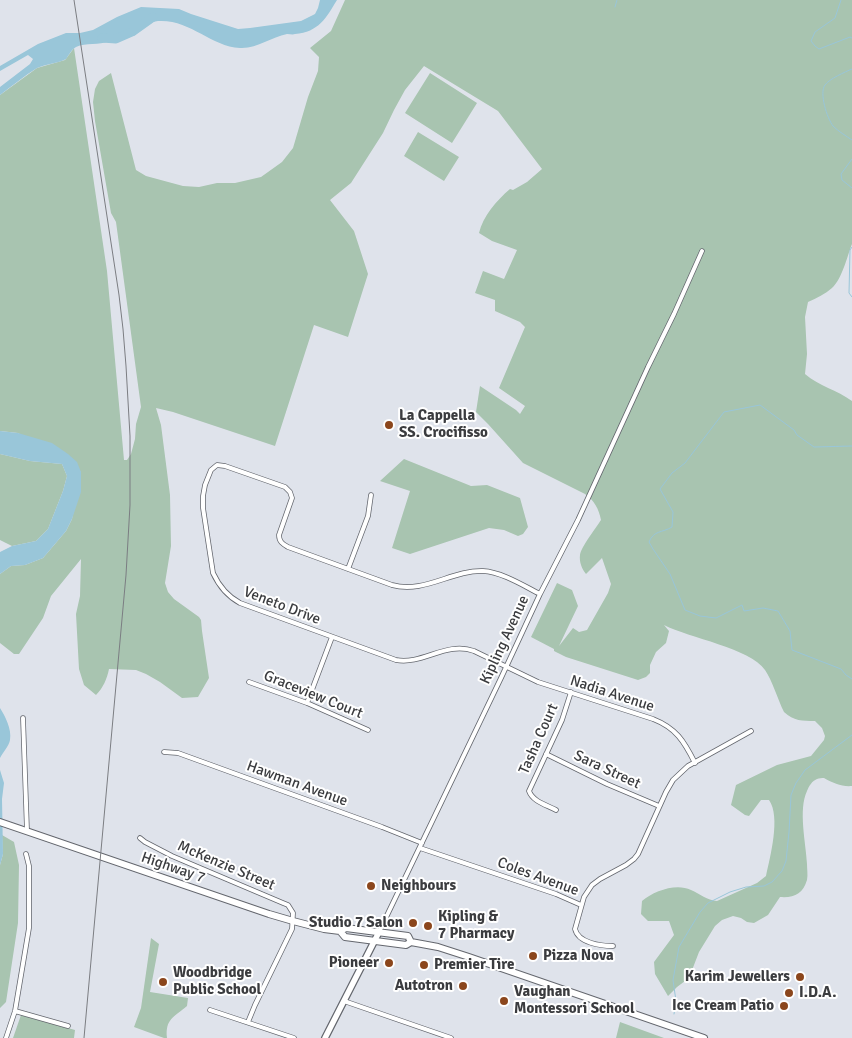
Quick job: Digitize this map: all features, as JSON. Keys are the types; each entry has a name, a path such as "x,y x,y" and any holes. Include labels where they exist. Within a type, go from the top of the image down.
{"main road":[{"name":"Highway 7","path":"0,822 293,921 324,929 340,931 346,928 408,936 411,942"},
{"name":"Highway 7","path":"340,931 345,936 406,945 411,942 462,954 704,1038"}],"street":[{"name":"Kipling Avenue","path":"325,1038 379,932 507,667 540,594 578,520 702,251"},
{"name":"Veneto Drive","path":"507,667 464,648 448,649 410,660 391,658 240,603 228,595 219,585 212,566 203,502 204,490 211,470 214,466 221,465 288,489 292,498 279,539 288,547 392,585 406,588 420,586 468,572 481,571 507,578 540,594"},
{"path":"348,569 368,516 371,495"},
{"path":"307,703 332,637"},
{"name":"Nadia Avenue","path":"507,667 531,679 664,723 676,733 695,762"},
{"name":"Graceview Court","path":"249,682 307,703 368,730"},
{"name":"Tasha Court","path":"556,810 531,797 529,791 562,720 571,692"},
{"path":"23,718 27,831"},
{"path":"581,905 587,892 596,882 634,859 673,780 695,762 751,731"},
{"name":"Hawman Avenue","path":"164,752 178,753 382,827 421,845"},
{"name":"Sara Street","path":"546,754 607,784 659,806"},
{"name":"McKenzie Street","path":"140,838 144,842 172,856 288,905 292,910 293,921"},
{"name":"Coles Avenue","path":"421,845 546,890 581,905 575,929 577,935 581,939 602,946 613,946"},
{"path":"6,1038 14,1011 29,928 29,866 26,854"},
{"path":"248,1022 290,934 293,921"},
{"path":"344,1001 451,1038"},
{"path":"210,1010 294,1038"},
{"path":"14,1011 68,1026"}],"green space":[{"path":"345,0 852,0 852,244 836,284 827,292 808,302 805,317 807,354 805,374 852,401 852,786 838,784 824,778 812,782 804,799 803,807 807,880 803,889 794,896 780,897 768,915 754,923 733,916 722,920 715,926 699,952 689,978 668,996 655,974 654,962 674,935 669,921 648,921 641,914 642,901 659,891 679,887 717,901 757,883 766,876 774,837 772,807 769,800 761,800 749,816 745,815 731,805 736,785 777,765 811,756 825,736 822,728 815,721 798,720 784,712 768,674 757,662 733,650 664,625 669,631 666,643 656,652 650,665 650,673 638,680 566,657 531,637 557,583 572,590 578,606 559,646 573,628 579,632 587,630 608,593 611,584 602,558 586,574 580,563 583,547 601,520 593,502 585,494 523,463 476,412 480,386 520,414 525,406 499,388 525,327 520,322 495,311 495,300 475,293 483,271 504,279 517,250 492,241 479,233 487,215 500,198 510,189 513,190 527,182 542,169 498,111 424,66 405,90 383,133 351,183 330,200 354,231 368,274 348,337 314,325 275,446 156,408 161,425 170,495 171,546 165,583 168,592 174,599 201,620 209,678 198,697 182,698 160,682 136,670 109,669 101,689 96,695 84,685 79,669 76,614 80,596 81,559 51,596 43,618 19,654 14,654 0,643 0,574 11,566 25,565 43,558 66,531 72,519 81,472 18,433 0,431 0,95 37,68 65,60 74,48 107,271 124,460 127,460 131,454 135,439 136,424 141,407 116,222 111,213 95,121 93,102 95,89 99,81 111,73 136,170 146,176 183,186 199,187 217,183 235,183 261,177 282,162 293,148 318,71 319,57 310,48 331,31"},
{"path":"430,73 477,103 452,143 405,113"},
{"path":"418,132 459,157 444,181 404,156"},
{"path":"0,454 30,461 62,464 67,476 48,529 36,541 12,546 0,540"},
{"path":"404,459 471,486 487,485 520,498 528,527 523,534 518,536 504,530 489,528 410,554 392,548 410,491 380,481"},
{"path":"2,835 14,842 19,865 18,923 6,1002 0,1008 0,865 3,854"},
{"path":"151,938 159,944 150,992 188,998 187,1006 169,1022 167,1038 134,1027 141,1008"},
{"path":"21,1015 75,1030 74,1038 13,1038"},
{"path":"620,1022 664,1038 616,1038"}],"water":[{"path":"320,0 337,0 325,18 316,27 303,33 287,34 246,48 219,43 180,24 158,21 145,24 105,42 76,47 66,59 37,68 0,95 0,87 30,64 33,59 28,55 0,71 0,66 38,44 66,33 80,33 93,30 141,7 179,9 238,29 301,21 315,14"},
{"path":"0,431 18,433 52,443 68,454 77,462 81,472 81,492 66,531 43,558 25,565 11,566 0,574 0,552 12,546 36,541 48,529 67,476 62,464 30,461 0,454"},
{"path":"0,708 8,723 10,740 0,758"},
{"path":"0,770 4,783 2,799 3,854 0,865"}],"waterway":[{"path":"615,7 617,0"},
{"path":"841,0 835,18 815,32 811,41 819,49 850,37 852,38"},
{"path":"102,38 116,39 132,32 153,17"},
{"path":"852,69 837,76 827,83 823,89 826,112 833,126 852,140"},
{"path":"852,159 841,174 842,180 852,188"},
{"path":"852,247 850,250 849,293 852,297"},
{"path":"852,446 814,447 760,405 724,412 685,463 672,473 660,489 673,512 672,527 653,535 649,542 670,574 685,610 700,616 716,618 742,605 744,611 763,608 778,611 790,631 792,650 841,669 852,679"},
{"path":"674,1014 676,1001 673,980 679,947 700,912 708,903 730,892 746,887 764,886 772,882 782,871 786,861 791,795 796,783 805,770 852,735"}],"railway":[{"path":"74,0 119,295 130,436 130,505 126,575 84,1038"}],"place":[{"name":"La Cappella SS. Crocifisso","path":"389,425"},
{"name":"Neighbours","path":"371,886"},
{"name":"Studio 7 Salon","path":"413,923"},
{"name":"Kipling & 7 Pharmacy","path":"428,926"},
{"name":"Pizza Nova","path":"533,956"},
{"name":"Pioneer","path":"389,963"},
{"name":"Premier Tire","path":"424,965"},
{"name":"Karim Jewellers","path":"800,977"},
{"name":"Woodbridge Public School","path":"163,982"},
{"name":"Autotron","path":"463,986"},
{"name":"I.D.A.","path":"789,993"},
{"name":"Vaughan Montessori School","path":"504,1001"},
{"name":"Ice Cream Patio","path":"784,1006"}]}
